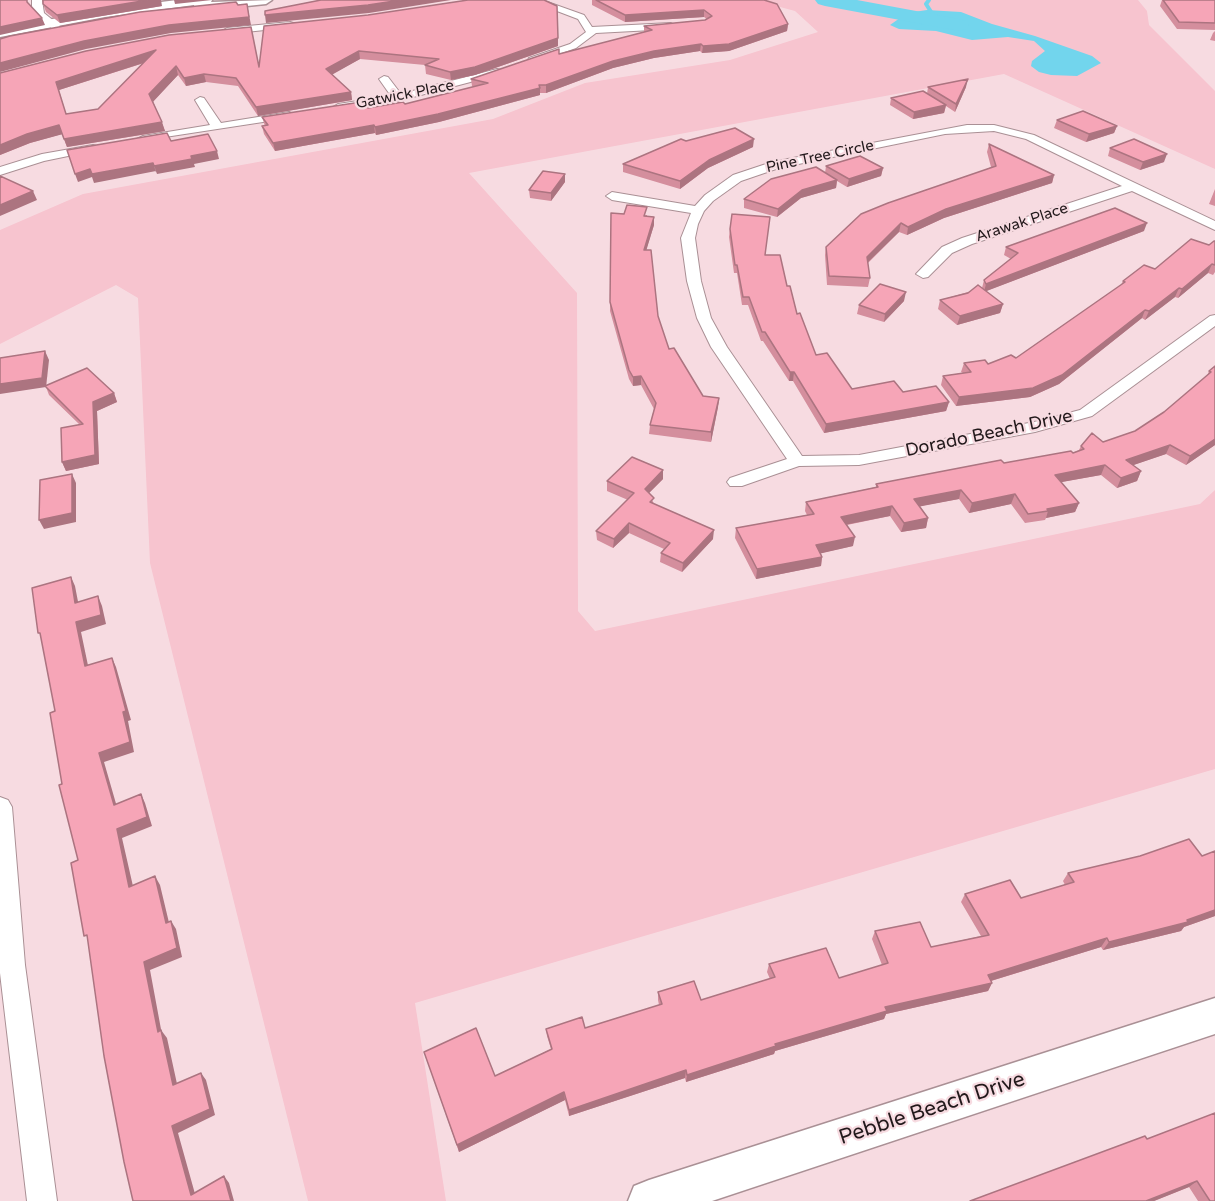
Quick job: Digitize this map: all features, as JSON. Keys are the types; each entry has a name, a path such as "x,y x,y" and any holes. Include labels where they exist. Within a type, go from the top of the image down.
{"street":[{"path":"37,0 40,14 55,25"},
{"path":"0,40 55,25 168,2 206,0"},
{"path":"0,33 267,0"},
{"path":"533,0 581,17 589,30 681,25"},
{"path":"218,33 301,24"},
{"name":"Gatwick Place","path":"330,108 398,98 458,84 581,42 591,33 589,30"},
{"path":"384,79 398,98"},
{"path":"200,100 217,126"},
{"path":"130,142 297,114"},
{"name":"Pine Tree Circle","path":"797,461 719,347 704,318 702,303 694,281 688,238 698,210 724,187 758,170 967,128 994,128 1030,137 1215,226"},
{"path":"0,171 42,158 109,146"},
{"name":"Arawak Place","path":"923,274 947,250 967,241 1131,187"},
{"path":"612,196 698,210"},
{"name":"Dorado Beach Drive","path":"736,482 797,461 859,460 1035,427 1086,413 1215,319"},
{"path":"0,807 6,969 42,1201"},
{"name":"Pebble Beach Drive","path":"649,1201 1215,1016"}],"shaded area":[{"path":"754,0 1138,0 1147,11 1149,25 1215,91 1215,169 1004,74 469,173 577,293 578,611 595,631 1200,504 1215,490 1215,769 415,1003 446,1201 308,1201 150,563 138,298 116,285 0,344 0,230 83,194 493,119 585,83 730,60 818,32 795,11"}],"water":[{"path":"927,10 961,12 1092,56 1101,63 1077,76 1051,75 1039,72 1031,66 1032,61 1045,51 1034,41 1008,37 972,40 936,31 899,29 890,25 907,13"}],"building":[{"path":"0,0 27,0 42,18 0,27"},
{"path":"43,0 148,0 57,15 43,4"},
{"path":"321,0 401,0 265,15 265,11"},
{"path":"468,0 544,0 557,6 558,38 475,67 450,72 425,65 439,59 359,51 326,69 351,92 256,107 236,78 204,74 184,78 176,66 149,94 162,122 64,139 59,125 0,145 0,73 86,51 169,35 251,27 259,67 264,26 368,15","holes":["156,50 98,109 66,114 56,82"]},
{"path":"596,0 764,0 777,4 788,24 729,44 703,46 701,44 654,51 613,61 546,85 539,85 540,88 438,114 375,127 374,125 273,143 262,126 268,125 262,117 361,102 368,108 403,102 405,104 488,83 471,79 559,49 559,54 652,30 644,26 705,20 712,16 704,10 625,15"},
{"path":"1163,0 1215,0 1215,23 1179,22"},
{"path":"236,2 238,5 247,4 249,17 169,25 84,41 0,63 0,39 10,36 140,12"},
{"path":"968,79 956,104 928,87"},
{"path":"923,91 946,105 914,112 891,98"},
{"path":"1083,111 1117,126 1089,134 1057,120"},
{"path":"735,128 754,139 709,160 680,181 623,164 681,139 686,141"},
{"path":"167,133 171,141 208,134 217,151 191,156 192,159 154,166 153,163 92,174 90,169 75,174 67,150"},
{"path":"1134,139 1167,154 1143,162 1110,148"},
{"path":"989,144 1054,175 946,209 908,227 901,223 867,257 870,278 829,276 826,247 861,214 996,166"},
{"path":"860,156 883,168 849,179 826,166"},
{"path":"816,167 837,180 802,190 778,209 744,199 771,179"},
{"path":"543,171 565,174 551,193 529,190"},
{"path":"0,176 33,191 0,205"},
{"path":"627,205 647,207 644,216 654,217 644,250 651,250 658,316 669,349 674,348 703,396 719,398 711,432 650,425 656,403 641,376 633,377 629,370 610,302 611,213 624,214"},
{"path":"1115,208 1147,223 986,284 984,280 1018,253 1006,247"},
{"path":"732,214 770,217 765,255 780,255 787,286 790,286 797,314 800,313 816,355 827,353 852,389 894,381 903,392 936,386 949,402 826,424 794,372 790,372 765,332 762,332 749,297 743,297 737,265 735,265 730,229"},
{"path":"1191,239 1209,245 1215,241 1215,265 1212,264 1182,289 1179,288 1149,311 1145,310 1062,375 1033,388 959,397 943,376 971,372 964,363 985,360 988,364 1011,355 1016,358 1125,282 1123,281 1144,265 1155,269"},
{"path":"880,284 906,292 885,314 859,305"},
{"path":"978,285 1003,304 960,316 940,300 968,293"},
{"path":"45,351 42,378 0,384 0,358"},
{"path":"1215,366 1215,439 1190,456 1170,445 1126,460 1141,471 1121,478 1105,465 1055,475 1079,503 1028,514 1015,494 972,503 961,490 914,499 928,518 904,523 892,506 841,517 855,537 816,545 822,557 757,569 736,528 814,514 806,502 878,487 876,484 1001,460 1004,463 1071,451 1073,453 1084,449 1081,446 1092,433 1103,442 1135,431 1164,412"},
{"path":"87,368 114,393 93,402 95,455 62,462 61,428 83,424 45,386"},
{"path":"632,457 663,470 645,489 654,498 650,502 714,530 683,563 661,553 670,543 629,523 614,539 596,531 634,493 607,481"},
{"path":"72,474 72,513 39,520 40,480"},
{"path":"71,577 75,603 98,596 101,615 76,622 85,666 112,658 126,711 123,712 130,742 99,753 114,805 141,794 147,817 117,829 129,887 155,876 166,923 171,921 177,948 144,962 158,1032 161,1030 173,1085 201,1073 210,1109 172,1126 191,1195 224,1176 231,1201 133,1201 104,1056 87,935 84,936 71,863 78,860 59,785 62,784 50,713 55,711 40,633 38,633 32,588"},
{"path":"1189,839 1202,856 1215,851 1215,910 1187,920 1188,922 1109,942 1107,938 988,975 992,983 885,1007 887,1011 775,1044 776,1046 687,1075 686,1070 569,1110 564,1092 457,1145 424,1052 476,1028 495,1076 552,1049 546,1029 582,1017 585,1028 662,1004 658,992 694,981 701,1000 775,977 769,964 826,948 839,978 888,963 875,931 920,922 931,947 989,935 965,894 1010,880 1021,898 1074,882 1068,873 1140,856"},
{"path":"1215,1113 1215,1201 1210,1201 1197,1181 1146,1201 970,1201 1145,1136 1147,1139"}],"waterway":[{"path":"825,0 959,25"},
{"path":"929,0 926,4 935,18"}]}
